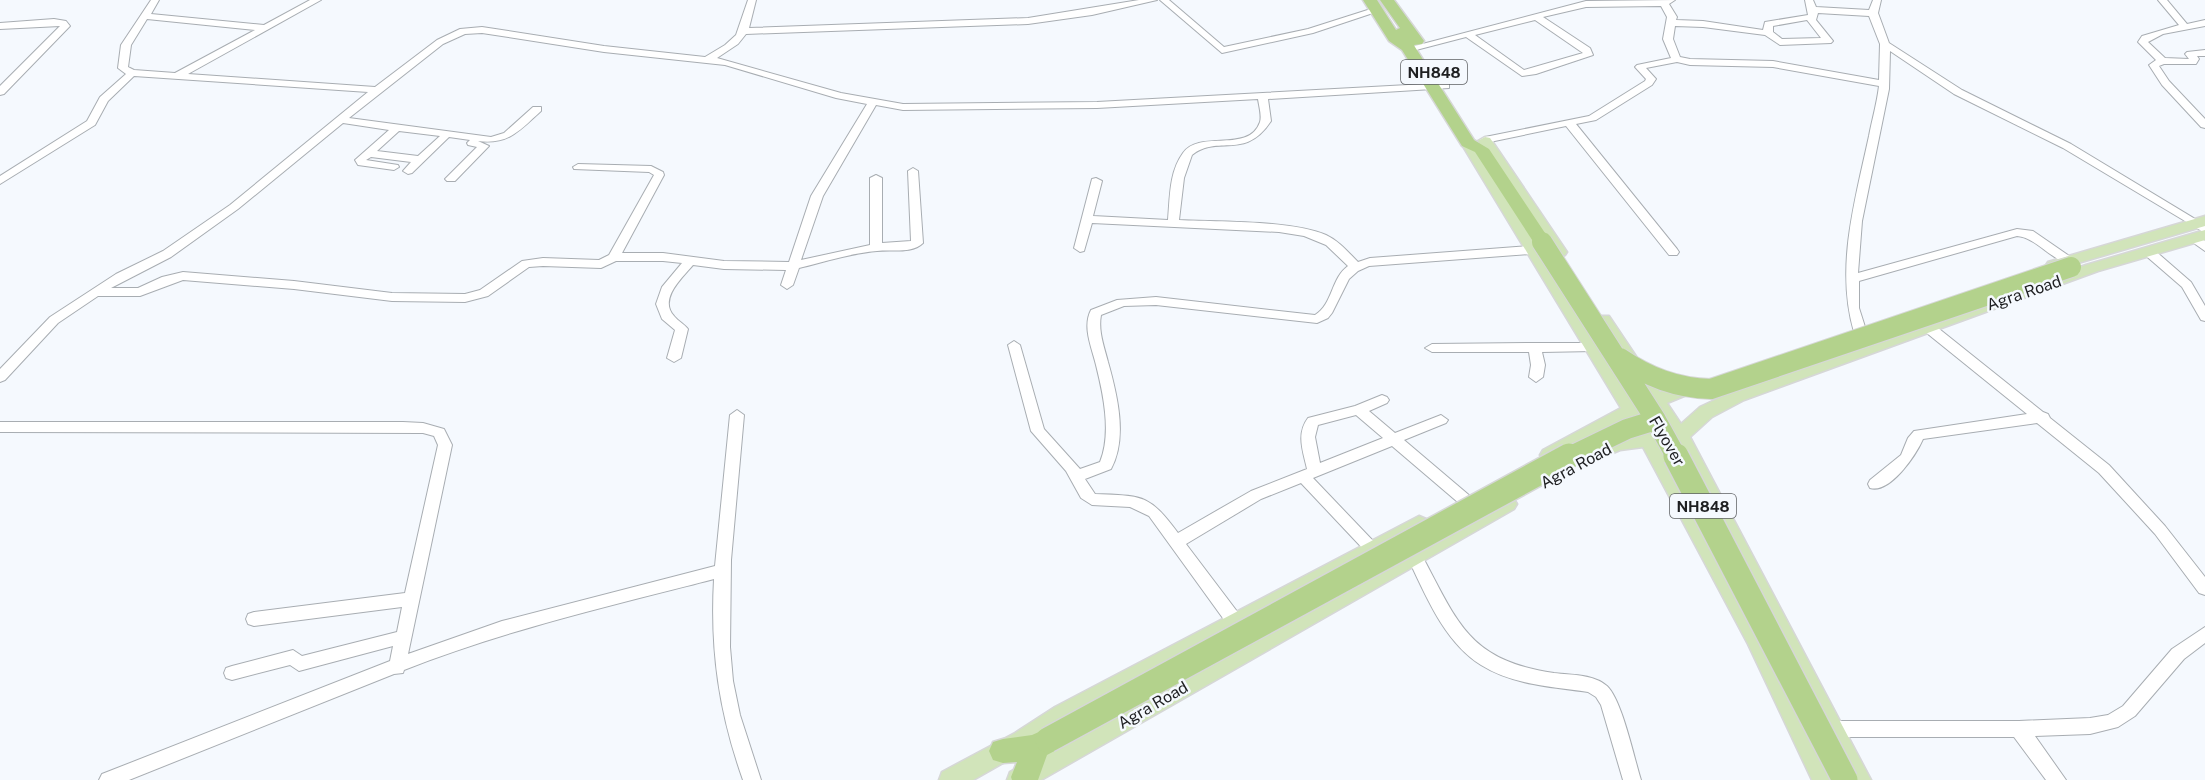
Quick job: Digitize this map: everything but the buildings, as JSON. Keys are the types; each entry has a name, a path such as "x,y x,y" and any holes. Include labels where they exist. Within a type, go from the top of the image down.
{"highway":[{"name":"NH848","path":"1378,2 1394,38 1408,42 1480,144"},
{"name":"Flyover","path":"1480,144 1604,351 1653,420 1691,482 1845,780"},
{"path":"1604,351 1665,383 1680,387 1711,389 2072,262"},
{"path":"1003,751 1037,765 1592,444 1653,420"}],"main road":[{"path":"1480,144 1555,248 1653,420 1824,780"},
{"path":"1480,144 1535,250 1604,351 1632,410 1680,436 1859,780"},
{"name":"Agra Road","path":"951,780 1064,714 1632,410 1680,436 1706,412 1738,396 2092,268 2150,252 2201,233"},
{"name":"Agra Road","path":"1037,765 1415,556 1653,420 1860,332 2025,273 2201,233"}],"street":[{"path":"155,0 126,45 123,68 132,73 377,90"},
{"path":"175,77 317,0"},
{"path":"708,59 734,43 745,31 752,0"},
{"path":"745,31 1004,23 1083,14 1153,0"},
{"path":"1164,0 1222,50 1310,31 1378,2"},
{"path":"1833,0 1842,10"},
{"path":"1877,0 1873,13 1885,44 1884,84 1856,221 1851,279 1852,308 1860,332 1880,343"},
{"path":"2162,0 2184,26"},
{"path":"1408,42 1468,34 1591,3 1667,1 1672,17 1668,39 1677,59"},
{"path":"1672,22 1768,33 1780,42 1828,41 1811,9"},
{"path":"1768,33 1767,24 1811,9 1873,13"},
{"path":"146,16 266,28"},
{"path":"1468,34 1522,73 1533,72 1588,55 1587,50 1535,16"},
{"path":"0,26 54,22 63,23 65,26 0,92"},
{"path":"2162,61 2147,49 2143,42 2145,38 2184,26 2205,23"},
{"path":"0,377 54,320 95,292 167,254 234,207 377,90 440,42 457,34 474,30 604,49 708,59 755,69 840,96 903,106 1096,105 1438,86"},
{"path":"1885,44 1958,92 2057,140 2201,233"},
{"path":"2205,53 2190,54 2194,59 2193,62 2162,61 2154,65 2164,82 2205,125"},
{"path":"1480,144 1569,123 1603,112 1649,83 1651,79 1640,67 1643,64 1677,59 1690,62 1773,64 1884,84"},
{"path":"0,181 91,123 104,99 132,73"},
{"path":"1173,222 1179,178 1188,153 1197,147 1240,142 1250,138 1266,121 1263,95"},
{"path":"787,285 817,196 873,102"},
{"path":"338,122 492,140 508,135 537,110"},
{"path":"338,122 484,146 451,179"},
{"path":"1569,123 1673,252"},
{"path":"394,131 360,162 394,167"},
{"path":"408,171 444,138"},
{"path":"368,153 420,160"},
{"path":"578,167 658,171 659,175 614,257"},
{"path":"95,292 140,292 166,280 183,276 294,285 392,297 465,298 484,293 526,264 543,262 601,264 614,257 663,257 724,265 792,266 876,247 910,246 917,243 913,171"},
{"path":"876,178 876,247"},
{"path":"1080,248 1096,181"},
{"path":"1088,219 1173,222 1308,232 1330,240 1356,267"},
{"path":"1851,279 2018,232 2029,234 2072,262"},
{"path":"1077,476 1106,465 1112,451 1108,390 1092,327 1095,313 1114,304 1156,301 1317,319 1327,312 1341,282 1347,273 1356,267 1385,260 1555,248"},
{"path":"2150,252 2187,285 2205,317"},
{"path":"674,358 682,329 666,316 662,304 668,287 690,261"},
{"path":"1928,327 2043,417 2104,469 2130,494 2205,589"},
{"path":"1014,345 1038,431 1077,476 1086,494 1092,499 1130,501 1154,512 1178,541 1236,623"},
{"path":"1432,348 1534,347 1604,351"},
{"path":"1534,347 1538,365 1536,378"},
{"path":"1372,549 1309,473 1308,432 1309,425 1320,419 1359,410 1382,400"},
{"path":"1359,410 1465,500"},
{"path":"737,415 724,570 722,649 735,734 752,780"},
{"path":"1875,484 1909,456 1915,438 1919,435 2043,417"},
{"path":"1178,541 1205,527 1236,505 1392,438 1441,420"},
{"path":"0,427 403,427 423,428 439,433 445,445 397,668"},
{"path":"1415,556 1448,619 1464,639 1486,660 1507,669 1592,685 1602,692 1609,703 1632,780"},
{"path":"108,780 397,668 452,644 502,628 724,570"},
{"path":"254,619 412,599"},
{"path":"1833,729 2019,729 2090,726 2112,722 2129,711 2178,654 2205,634"},
{"path":"232,673 293,657 299,664 403,637"},
{"path":"2019,729 2056,780"}]}
